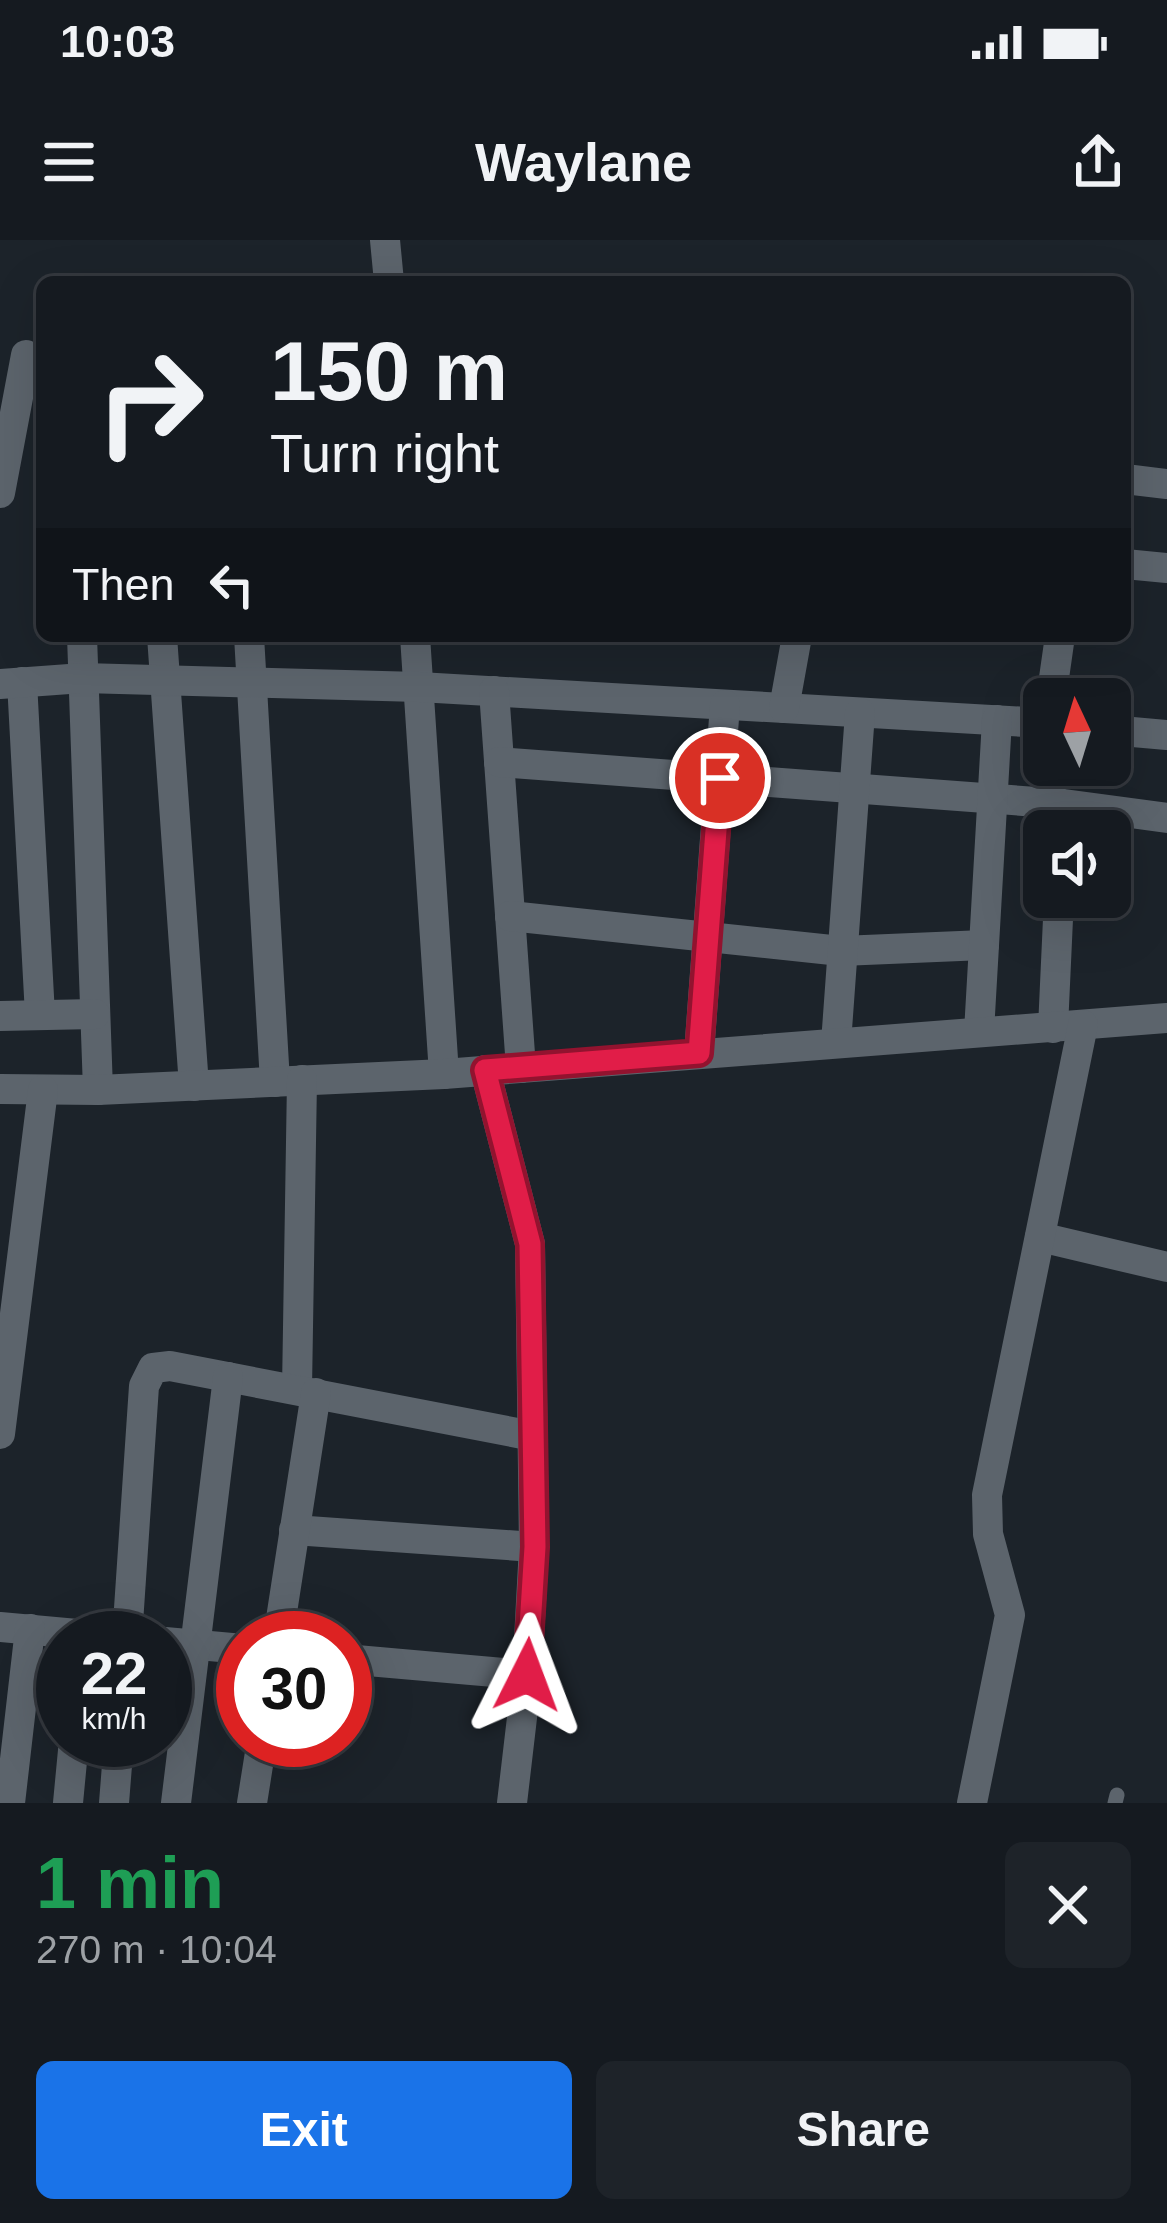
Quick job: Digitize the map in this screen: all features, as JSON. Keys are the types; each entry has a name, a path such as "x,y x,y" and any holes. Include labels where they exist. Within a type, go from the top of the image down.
{"street":[{"path":"386,240 388,276"},
{"path":"0,493 7,420 26,355"},
{"path":"1131,480 1167,484"},
{"path":"1131,565 1167,568"},
{"path":"82,642 98,1090"},
{"path":"162,642 194,1086"},
{"path":"249,642 288,1081 306,1391 282,1611"},
{"path":"415,642 444,1074"},
{"path":"784,708 796,642"},
{"path":"1054,678 1059,642"},
{"path":"40,1015 11,683 83,678 419,687 1023,722"},
{"path":"494,692 521,1068"},
{"path":"699,1053 724,705"},
{"path":"836,1043 860,712"},
{"path":"979,1031 997,720"},
{"path":"1131,732 1167,735"},
{"path":"499,762 992,798 1035,810"},
{"path":"1131,818 1167,818"},
{"path":"510,916 841,951 984,945"},
{"path":"972,1803 1010,1615 988,1534 987,1495 1040,1237 1068,1027 1060,918"},
{"path":"0,1016 95,1014"},
{"path":"0,1089 98,1090 444,1074 979,1031 1165,1027"},
{"path":"485,1070 530,1244 535,1547 512,1803"},
{"path":"0,1433 43,1090"},
{"path":"1040,1237 1166,1264"},
{"path":"126,1611 147,1376 162,1365 533,1436"},
{"path":"176,1803 228,1377"},
{"path":"294,1530 535,1547"},
{"path":"10,1803 15,1628"},
{"path":"192,1645 216,1647"},
{"path":"372,1661 527,1675"},
{"path":"68,1803 71,1767"},
{"path":"114,1803 117,1767"},
{"path":"252,1803 258,1767"}],"route":[{"path":"527,1675 535,1547 530,1244 485,1070 699,1053 720,778"}]}
